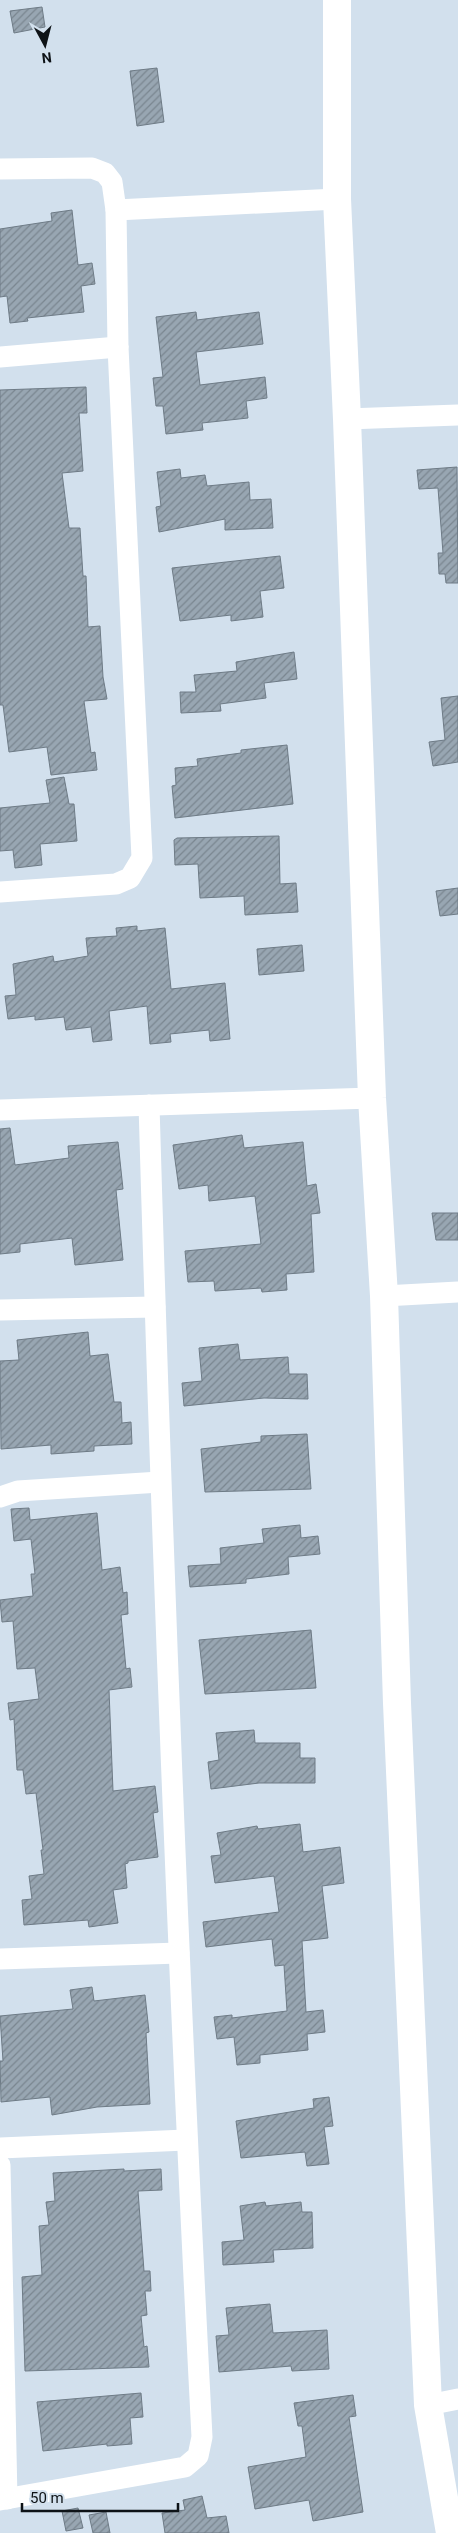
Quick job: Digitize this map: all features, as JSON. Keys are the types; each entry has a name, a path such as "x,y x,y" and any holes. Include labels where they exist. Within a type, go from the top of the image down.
{"street":[{"path":"336,0 337,199 372,1098 384,1296 398,1713 428,2405 450,2533"},
{"path":"0,169 99,169 112,182 116,210 118,347 142,858 130,878 116,884 0,892"},
{"path":"116,210 337,199"},
{"path":"0,357 118,347"},
{"path":"347,419 458,414"},
{"path":"0,1110 372,1098"},
{"path":"0,2165 4,2500 185,2467 198,2456 202,2437 186,2140 160,1482 149,1105"},
{"path":"384,1296 458,1292"},
{"path":"0,1310 155,1306"},
{"path":"0,1497 18,1491 160,1482"},
{"path":"0,1959 179,1953"},
{"path":"0,2148 186,2140"},
{"path":"428,2405 458,2399"}],"building":[{"path":"42,7 45,27 14,33 10,11"},
{"path":"157,68 164,122 137,126 130,71"},
{"path":"72,210 78,265 92,263 95,284 81,286 84,312 27,318 28,321 10,323 7,296 0,297 0,229 52,221 51,213"},
{"path":"196,312 197,320 259,312 263,344 196,352 200,385 265,377 267,398 246,401 248,418 202,423 203,430 166,434 163,406 156,406 153,378 163,377 156,317"},
{"path":"86,387 87,413 79,413 83,471 62,473 69,528 80,528 83,576 86,576 88,627 100,626 103,677 107,699 84,701 91,753 95,752 97,770 51,775 47,747 9,752 3,705 0,705 0,390"},
{"path":"457,467 458,583 446,583 445,574 439,574 438,553 443,553 438,488 419,489 417,470"},
{"path":"180,469 181,478 205,475 207,486 249,482 250,500 271,499 273,528 225,530 225,519 159,532 156,507 161,506 157,472"},
{"path":"280,556 284,588 260,591 263,617 231,621 231,615 180,621 172,568"},
{"path":"294,652 297,679 264,683 266,698 220,704 221,711 181,713 180,692 196,692 194,675 237,671 236,662"},
{"path":"458,696 458,762 433,766 429,742 445,740 441,698"},
{"path":"287,745 293,804 175,818 172,786 176,785 175,768 198,766 197,759 241,753 241,750"},
{"path":"64,777 69,804 74,804 77,841 40,844 42,865 15,868 13,850 0,851 0,808 50,803 46,780"},
{"path":"279,836 280,884 296,883 298,912 245,915 244,896 200,898 198,864 175,865 174,840 177,838"},
{"path":"458,888 458,914 440,916 436,891"},
{"path":"137,926 137,931 165,928 171,989 225,983 230,1039 210,1041 209,1030 170,1034 171,1042 150,1044 147,1006 109,1011 112,1040 93,1042 91,1027 66,1030 64,1017 35,1020 35,1016 8,1019 5,996 16,995 13,964 53,956 54,962 88,956 86,938 117,936 116,928"},
{"path":"302,945 304,971 259,975 257,949"},
{"path":"10,1128 15,1165 69,1158 68,1146 118,1142 123,1189 116,1190 123,1260 75,1265 72,1238 20,1244 20,1252 0,1254 0,1129"},
{"path":"242,1135 244,1148 303,1142 307,1186 316,1184 320,1213 311,1214 314,1272 286,1274 287,1290 262,1292 261,1288 215,1291 214,1281 188,1282 185,1251 261,1244 255,1196 209,1201 208,1185 179,1189 173,1145"},
{"path":"432,1213 458,1213 458,1240 436,1240"},
{"path":"88,1332 90,1356 108,1354 114,1402 121,1402 122,1423 131,1422 132,1444 94,1446 94,1451 51,1454 51,1445 1,1449 0,1361 19,1360 17,1340"},
{"path":"238,1344 240,1360 288,1357 289,1374 307,1374 308,1399 264,1398 184,1406 182,1383 202,1381 199,1348"},
{"path":"307,1434 311,1489 205,1492 201,1449 261,1442 261,1436"},
{"path":"29,1508 30,1520 97,1513 102,1570 120,1567 123,1593 127,1592 128,1614 121,1615 126,1669 130,1668 132,1687 109,1690 113,1791 155,1786 158,1812 153,1813 158,1857 128,1861 125,1864 127,1888 113,1890 118,1923 89,1927 88,1920 24,1925 22,1900 32,1899 29,1876 44,1874 41,1850 43,1850 36,1793 26,1794 23,1770 17,1770 14,1719 10,1720 8,1703 39,1699 35,1668 17,1669 13,1621 2,1622 0,1600 33,1596 31,1574 35,1574 31,1539 14,1541 11,1509"},
{"path":"300,1525 301,1538 318,1536 320,1554 288,1557 289,1574 246,1579 246,1583 190,1587 188,1566 221,1564 220,1548 264,1543 262,1529"},
{"path":"311,1630 316,1688 205,1694 199,1640"},
{"path":"254,1730 255,1743 300,1743 300,1758 315,1758 315,1783 259,1783 211,1789 208,1762 219,1760 216,1733"},
{"path":"300,1824 303,1852 340,1847 344,1883 322,1886 328,1938 302,1941 306,2012 323,2010 325,2032 307,2034 308,2050 260,2055 260,2063 237,2065 234,2037 217,2039 214,2017 232,2015 232,2018 287,2011 284,1965 275,1966 272,1939 206,1947 203,1922 279,1912 274,1876 215,1883 211,1856 221,1855 217,1833 257,1826 258,1829"},
{"path":"92,1987 94,2001 145,1995 149,2032 146,2033 150,2104 97,2107 52,2115 50,2097 1,2102 0,2061 3,2061 0,2016 73,2009 70,1990"},
{"path":"329,2097 333,2126 324,2127 329,2164 307,2166 305,2152 241,2158 236,2121 314,2108 313,2099"},
{"path":"124,2169 124,2171 161,2169 162,2190 138,2191 144,2271 150,2271 151,2291 145,2291 147,2315 141,2316 144,2347 147,2346 149,2367 25,2371 22,2277 42,2275 39,2226 49,2225 46,2202 55,2201 53,2173"},
{"path":"265,2202 266,2206 301,2202 302,2212 312,2212 313,2248 273,2250 274,2262 223,2265 222,2242 244,2240 240,2206"},
{"path":"270,2304 273,2333 327,2330 329,2369 292,2371 291,2366 219,2372 216,2336 229,2335 226,2308"},
{"path":"141,2393 143,2417 130,2418 132,2444 107,2446 107,2444 43,2451 37,2402"},
{"path":"353,2395 356,2416 349,2417 363,2512 313,2521 309,2500 255,2509 248,2467 306,2457 302,2426 298,2426 294,2403"},
{"path":"202,2496 207,2518 226,2516 229,2533 165,2533 162,2513 185,2510 183,2500"},
{"path":"78,2508 83,2528 66,2531 62,2511"},
{"path":"106,2512 110,2533 93,2533 89,2515"}]}
